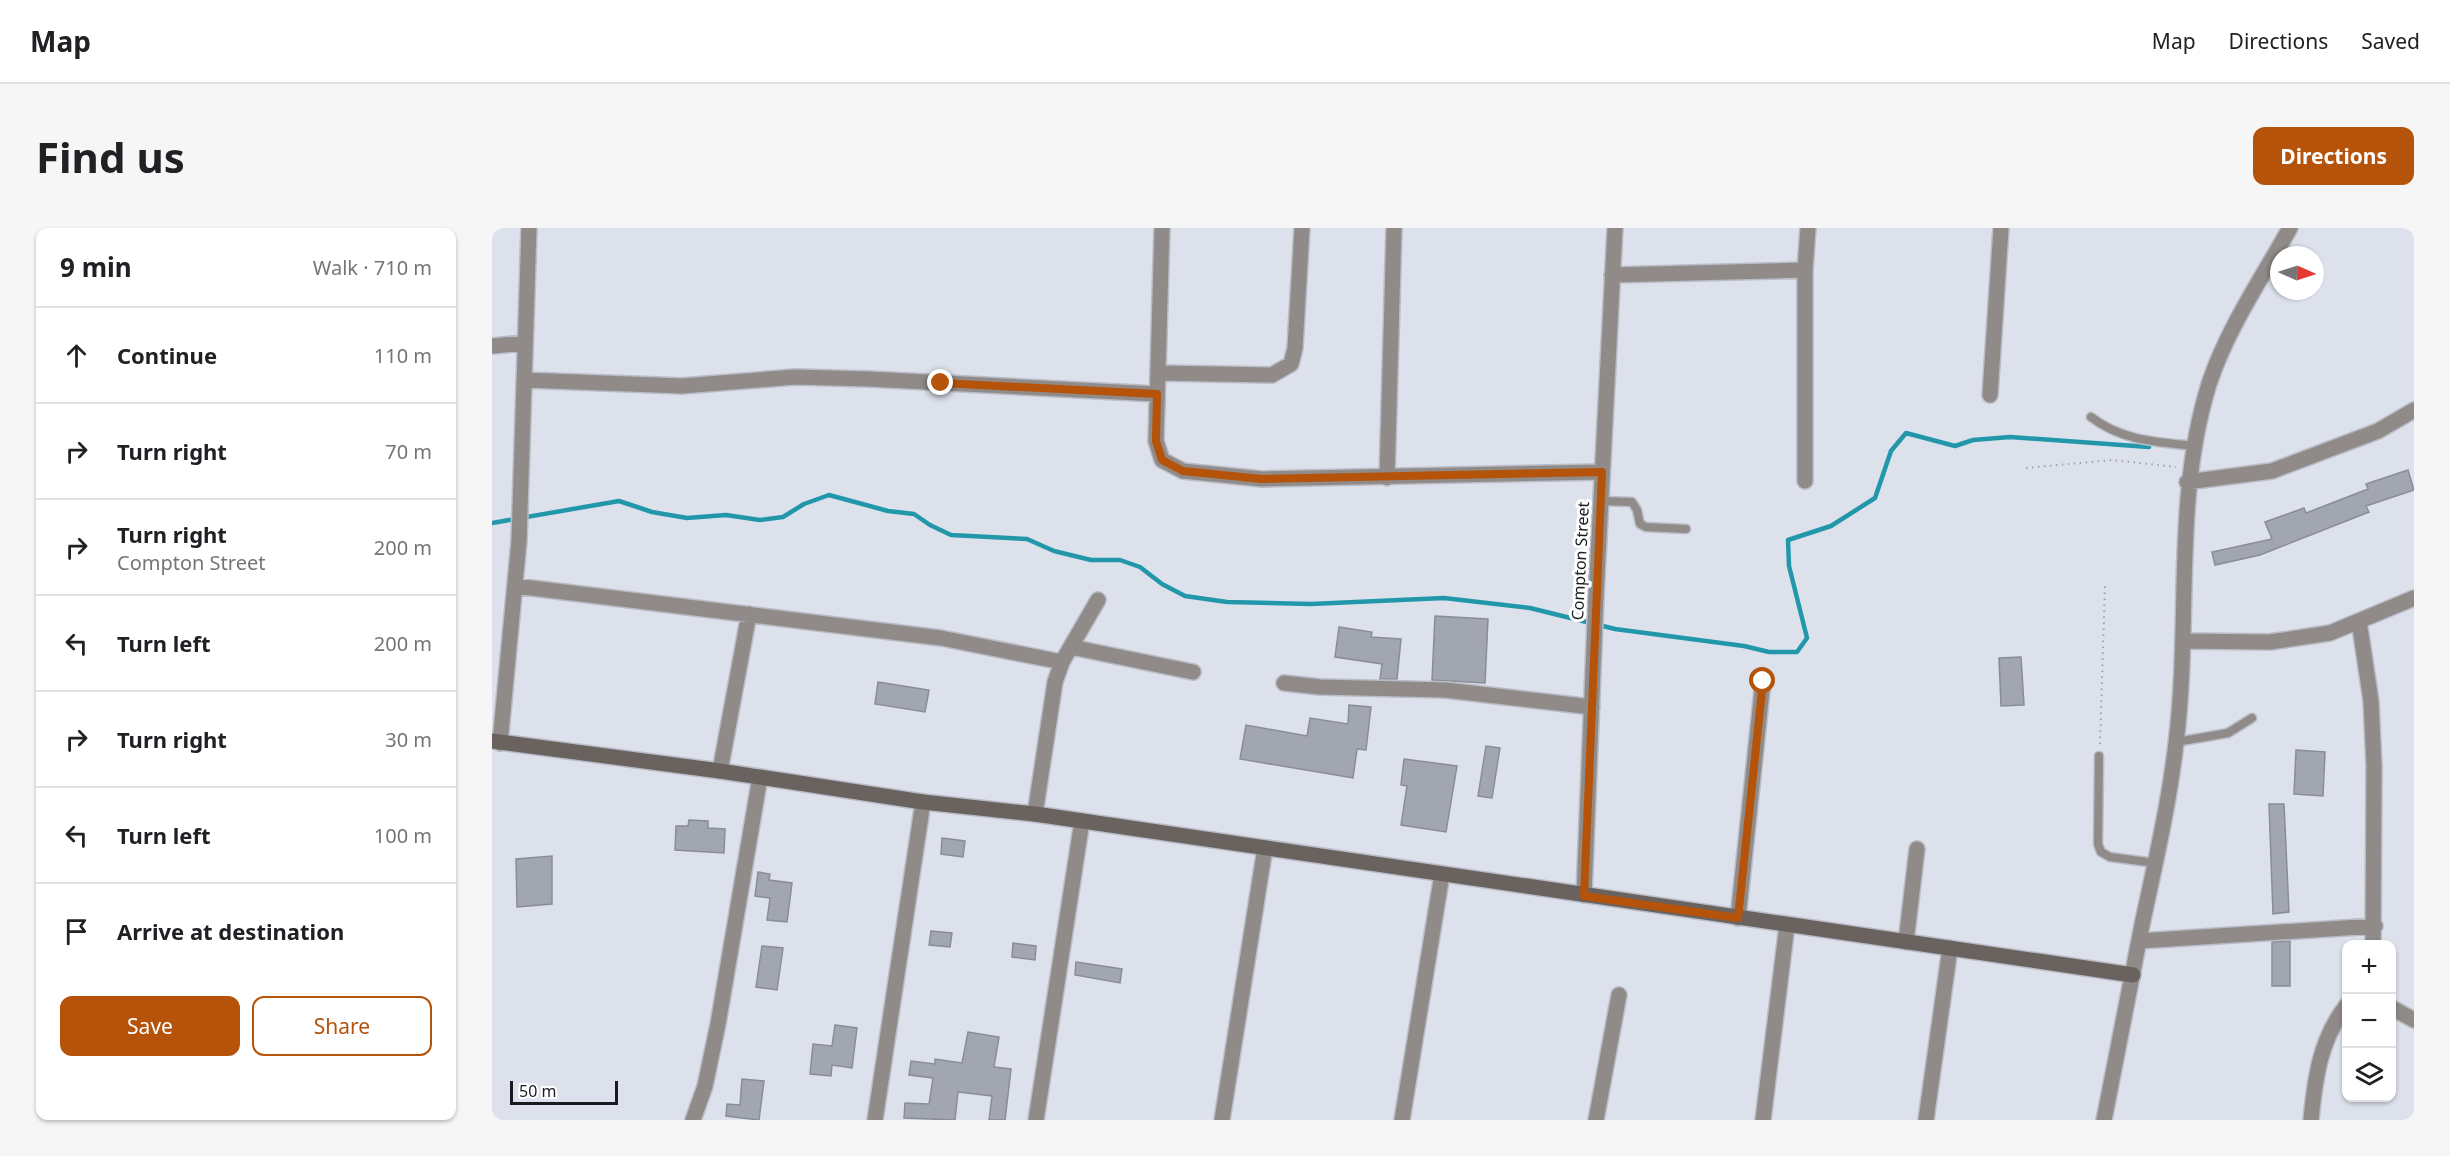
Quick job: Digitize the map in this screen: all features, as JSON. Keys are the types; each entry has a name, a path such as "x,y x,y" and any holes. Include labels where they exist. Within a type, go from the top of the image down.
{"street":[{"path":"529,228 519,541 496,742 720,771 923,802 1035,814 2133,975"},
{"path":"1162,228 1156,441 1162,460 1183,471 1262,479 1602,472"},
{"path":"1158,373 1272,375 1291,364 1302,228"},
{"path":"1387,478 1394,228"},
{"name":"Compton Street","path":"1584,896 1596,596 1615,228"},
{"path":"1805,481 1805,270 1808,228"},
{"path":"1990,395 2001,228"},
{"path":"2104,1120 2155,863 2176,742 2184,641 2189,476 2194,446 2209,383 2225,345 2290,228"},
{"path":"1612,275 1805,270"},
{"path":"492,346 525,343"},
{"path":"525,380 682,386 795,377 1157,394"},
{"path":"2189,476 2272,471 2378,431 2414,410"},
{"path":"515,586 941,638 1062,662"},
{"path":"2184,641 2270,642 2330,633 2414,598"},
{"path":"1035,814 1055,681 1062,662 1098,600"},
{"path":"720,771 749,614"},
{"path":"2359,621 2371,701 2374,940"},
{"path":"1071,647 1193,672"},
{"path":"1738,918 1763,681"},
{"path":"1284,683 1320,687 1445,690 1592,708"},
{"path":"693,1120 705,1086 718,1024 760,777"},
{"path":"875,1120 923,802"},
{"path":"1036,1120 1082,821"},
{"path":"1222,1120 1265,848"},
{"path":"1906,942 1917,849"},
{"path":"1402,1120 1442,874"},
{"path":"1763,1120 1787,925"},
{"path":"2139,941 2375,926"},
{"path":"1926,1120 1950,948"},
{"path":"1596,1120 1619,995"},
{"path":"2311,1120 2316,1066 2334,1022 2342,1011"},
{"path":"2396,1011 2414,1020"}],"lane":[{"path":"2091,417 2106,429 2133,439 2194,446"},
{"path":"1601,501 1632,502 1637,510 1640,524 1646,527 1686,529"},
{"path":"2176,742 2221,736 2253,718"},
{"path":"2098,756 2098,844 2101,852 2110,857 2155,863"}],"path":[{"path":"2026,468 2112,460 2189,476"},
{"path":"2098,756 2105,585"}],"building":[{"path":"2408,470 2414,490 2366,506 2369,512 2260,555 2215,565 2212,552 2272,539 2265,522 2304,508 2306,513 2368,489 2366,484"},
{"path":"1435,616 1488,619 1485,683 1432,680"},
{"path":"1339,627 1372,632 1371,637 1401,639 1397,679 1380,679 1382,664 1335,657"},
{"path":"2021,657 2024,705 2001,706 1999,658"},
{"path":"878,682 929,690 925,712 875,704"},
{"path":"1349,705 1371,707 1366,750 1357,749 1353,778 1240,759 1246,725 1307,736 1310,718 1348,724"},
{"path":"1486,746 1500,748 1492,798 1478,796"},
{"path":"2296,750 2325,752 2323,796 2294,794"},
{"path":"1404,759 1457,766 1446,832 1401,825 1407,786 1401,785"},
{"path":"2269,804 2284,804 2289,912 2273,914"},
{"path":"689,820 708,821 708,828 725,829 724,853 675,850 676,826 688,826"},
{"path":"942,838 965,841 963,857 941,854"},
{"path":"552,856 552,904 517,907 516,859"},
{"path":"758,872 770,874 769,880 792,883 787,922 767,920 770,898 755,896"},
{"path":"931,931 952,933 950,947 929,945"},
{"path":"2290,941 2290,986 2272,986 2272,942"},
{"path":"1013,943 1036,946 1035,960 1012,957"},
{"path":"762,946 783,948 777,990 756,987"},
{"path":"1076,962 1122,969 1120,983 1075,975"},
{"path":"835,1025 857,1028 852,1068 832,1065 831,1076 810,1074 813,1044 832,1046"},
{"path":"968,1032 999,1037 994,1067 1011,1069 1005,1120 989,1120 992,1096 958,1092 955,1120 904,1118 905,1103 929,1104 933,1078 909,1075 911,1061 935,1064 935,1059 962,1063"},
{"path":"742,1079 764,1081 759,1120 726,1116 727,1104 740,1105"}],"waterway":[{"path":"492,523 619,501 652,512 687,518 726,515 760,520 783,517 804,504 829,495 888,511 914,514 951,535 1027,539 1054,551 1091,560 1120,560 1140,567 1162,584 1185,596 1227,602 1311,604 1444,598 1530,608 1615,629 1744,646 1769,652 1797,652 1807,638 1789,566 1788,540 1831,526 1875,498 1891,451 1906,433 1955,446 1973,440 2010,437 2149,447"}],"route":[{"path":"941,383 1157,394 1156,441 1162,460 1183,471 1262,479 1602,472 1584,896 1738,918 1763,681"}]}
